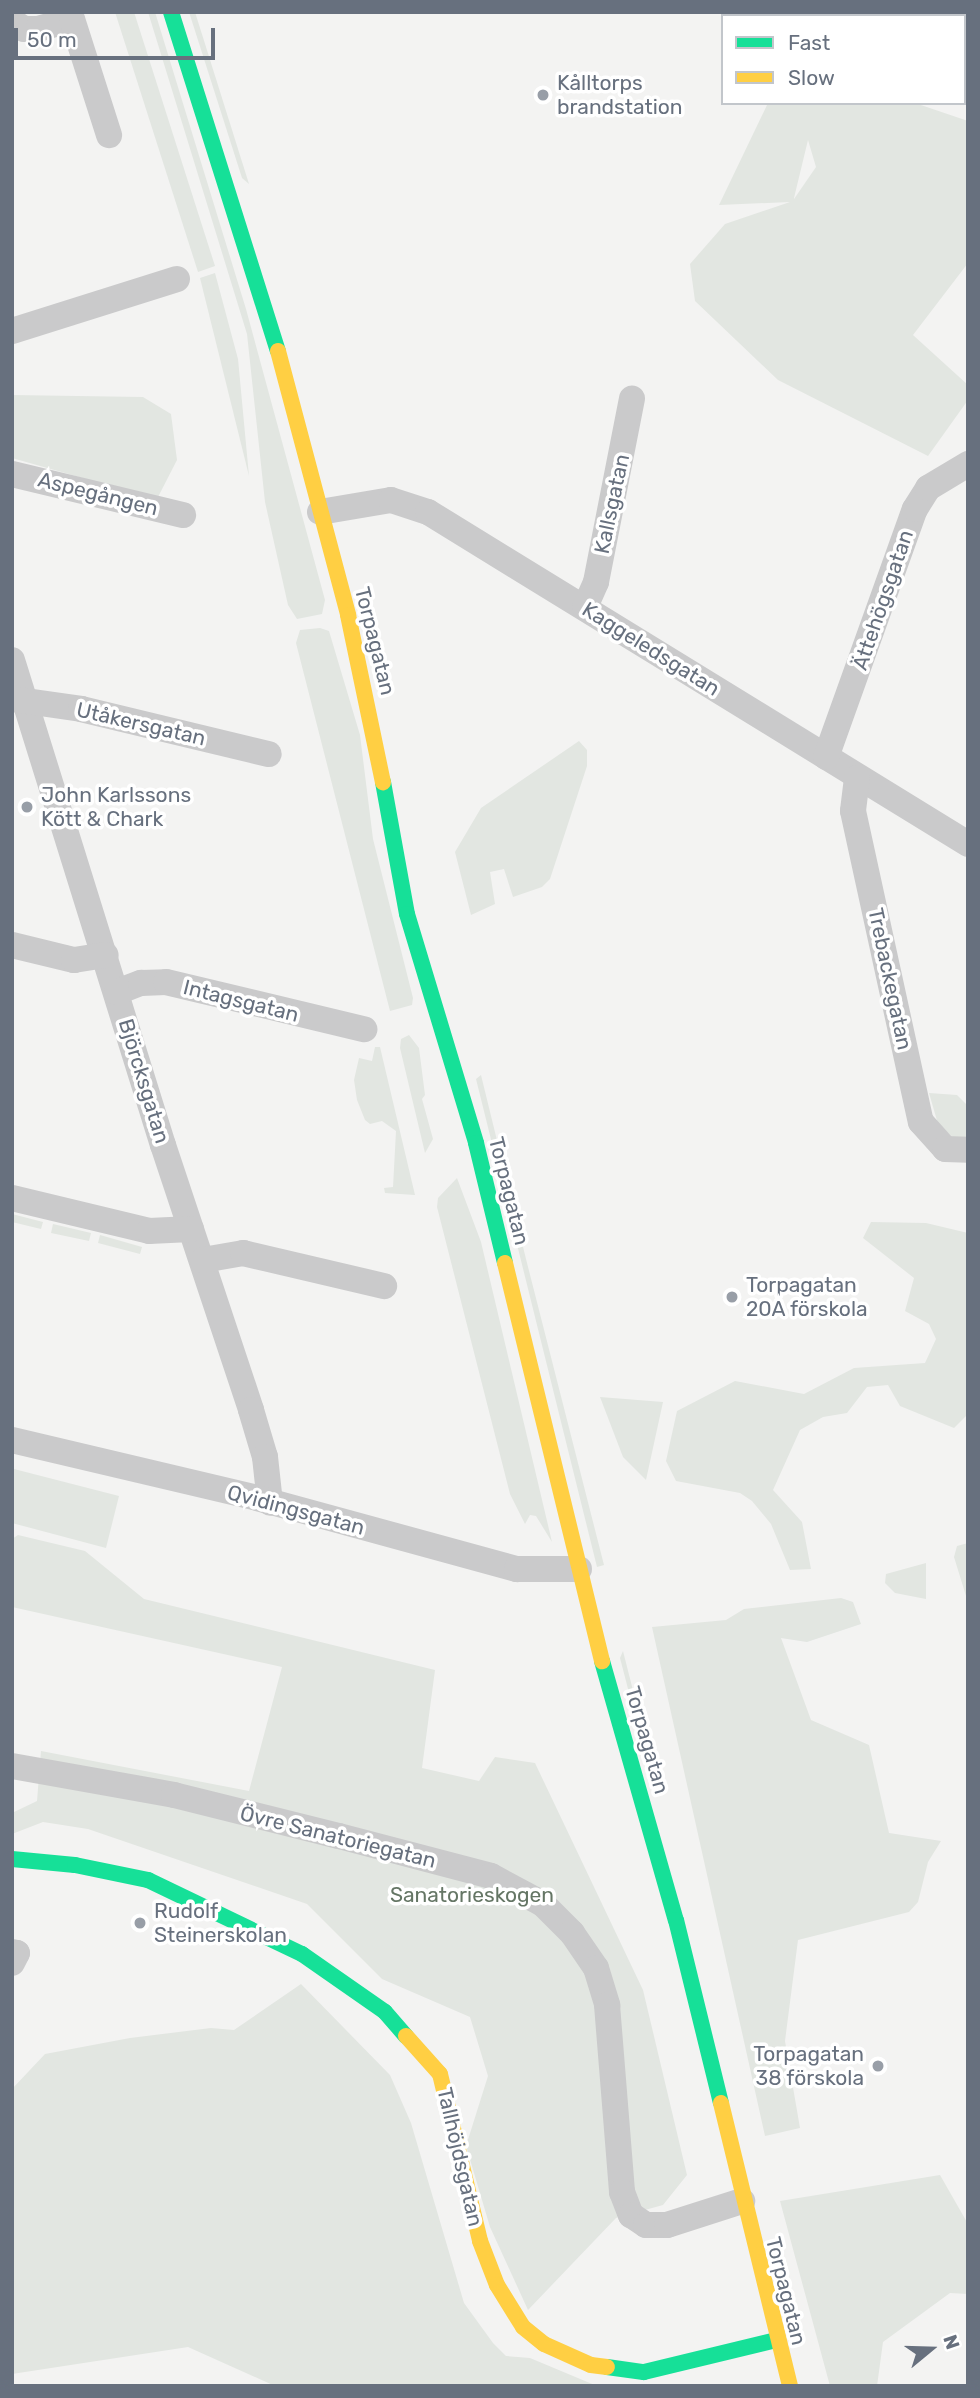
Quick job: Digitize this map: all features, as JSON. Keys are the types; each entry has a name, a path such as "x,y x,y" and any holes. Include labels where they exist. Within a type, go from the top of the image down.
{"street":[{"name":"Torpagatan","path":"171,12 275,341 320,512 368,698 407,914 476,1143 579,1569 707,2042 742,2201 790,2386"},
{"path":"12,21 24,29 38,29 72,19 109,135"},
{"path":"12,331 177,279"},
{"name":"Kallsgatan","path":"584,607 596,582 632,398"},
{"name":"Ättehögsgatan","path":"826,757 915,509 928,488 968,464"},
{"name":"Aspegången","path":"12,474 183,515"},
{"name":"Kaggeledsgatan","path":"320,512 391,500 428,512 968,844"},
{"name":"Björcksgatan","path":"12,660 18,701 106,955 265,1457 270,1503"},
{"name":"Utåkersgatan","path":"18,701 81,709 269,754"},
{"name":"Trebackegatan","path":"857,778 853,811 921,1122 945,1149 968,1150"},
{"path":"12,945 74,960 106,955"},
{"name":"Intagsgatan","path":"117,992 141,984 166,982 364,1030"},
{"path":"12,1198 149,1231 191,1229"},
{"path":"203,1260 243,1253 384,1286"},
{"name":"Qvidingsgatan","path":"12,1440 270,1503 517,1569 579,1569"},
{"name":"Övre Sanatoriegatan","path":"12,1766 161,1793 339,1836 491,1877 543,1905 572,1933 596,1968 607,2005 622,2192 631,2215 646,2225 667,2225 742,2201"},
{"name":"Tallhöjdsgatan","path":"12,1859 75,1865 148,1880 302,1954 386,2012 440,2074 488,2263 523,2327 544,2344 592,2365 644,2372 776,2340"},
{"path":"12,1952 17,1952 12,1963"}],"green space":[{"path":"115,12 134,12 215,266 198,272"},
{"path":"148,12 155,12 246,309 325,600 322,614 297,619 288,605 265,502 247,334"},
{"path":"189,12 195,12 249,184 242,178"},
{"path":"767,105 921,105 968,121 968,263 913,335 968,385 968,400 928,456 778,380 695,301 690,264 725,224 790,202 719,205","holes":["808,140 816,167 794,199"]},
{"path":"215,273 238,359 249,476 200,278"},
{"path":"12,395 143,397 171,414 177,460 157,499 12,458"},
{"path":"320,628 329,631 360,735 373,839 413,998 412,1005 390,1011 296,643 300,630"},
{"path":"579,741 587,750 587,766 550,879 542,887 513,897 504,869 490,872 495,904 471,915 455,852 481,808"},
{"path":"409,1035 419,1048 425,1095 422,1099 433,1139 425,1153 400,1048 401,1039"},
{"path":"375,1047 380,1047 415,1195 385,1193 384,1188 393,1187 396,1131 382,1121 370,1124 365,1120 357,1100 354,1080 359,1058 372,1061"},
{"path":"481,1075 604,1565 597,1567 476,1079"},
{"path":"929,1093 957,1095 968,1106 966,1139 956,1140 938,1124"},
{"path":"457,1178 481,1242 552,1542 536,1516 530,1515 525,1524 510,1494 437,1207 438,1198"},
{"path":"12,1214 43,1222 41,1229 12,1222"},
{"path":"871,1222 926,1223 968,1233 968,1414 954,1428 900,1406 888,1385 867,1387 847,1413 823,1417 800,1430 773,1490 802,1522 811,1569 790,1570 771,1524 752,1501 740,1493 676,1481 666,1461 677,1411 735,1381 804,1394 854,1368 925,1363 936,1339 929,1324 905,1311 914,1278 863,1238"},
{"path":"53,1224 91,1233 89,1241 51,1233"},
{"path":"100,1235 142,1247 140,1254 98,1243"},
{"path":"600,1397 663,1402 646,1480 623,1457"},
{"path":"14,1469 119,1496 106,1548 12,1523"},
{"name":"Sanatorieskogen","path":"18,1535 85,1551 144,1599 435,1670 422,1768 479,1781 495,1757 535,1763 643,1990 687,2175 663,2205 616,2218 528,2310 490,2227 466,2146 488,2076 470,2017 382,1979 307,1904 88,1829 43,1822 12,1834 12,1813 37,1801 41,1751 249,1791 282,1667 12,1607 12,1539"},
{"path":"968,1543 966,1596 954,1557 957,1546"},
{"path":"926,1563 926,1599 895,1593 885,1583 886,1574"},
{"path":"841,1598 853,1602 861,1624 807,1642 781,1638 811,1720 869,1745 889,1833 941,1841 928,1862 918,1902 909,1912 798,1940 785,2041 800,2128 765,2136 652,1627 726,1620 744,1609"},
{"path":"623,1651 657,1785 654,1789 620,1658"},
{"path":"301,1984 390,2075 411,2123 464,2303 493,2343 506,2356 530,2358 597,2386 275,2386 188,2347 12,2374 12,2089 45,2054 130,2038 211,2028 234,2030"},
{"path":"940,2175 968,2224 968,2294 950,2293 883,2342 877,2386 830,2386 780,2201"}],"traffic: fast":[{"path":"171,12 278,351"},
{"path":"383,782 407,914 476,1143 505,1263"},
{"path":"602,1661 676,1920 721,2103"},
{"path":"12,1859 75,1865 148,1880 302,1954 385,2012 406,2036"},
{"path":"607,2367 644,2372 776,2340"}],"traffic: slow":[{"path":"278,351 348,615 383,782"},
{"path":"505,1263 602,1661"},
{"path":"406,2036 440,2074 480,2241 497,2285 523,2327 544,2344 591,2365 607,2367"},
{"path":"721,2103 790,2386"}],"place":[{"name":"Kålltorps brandstation","path":"543,95"},
{"name":"John Karlssons Kött & Chark","path":"27,807"},
{"name":"Torpagatan 20A förskola","path":"732,1297"},
{"name":"Rudolf Steinerskolan","path":"140,1923"},
{"name":"Torpagatan 38 förskola","path":"878,2066"}]}
